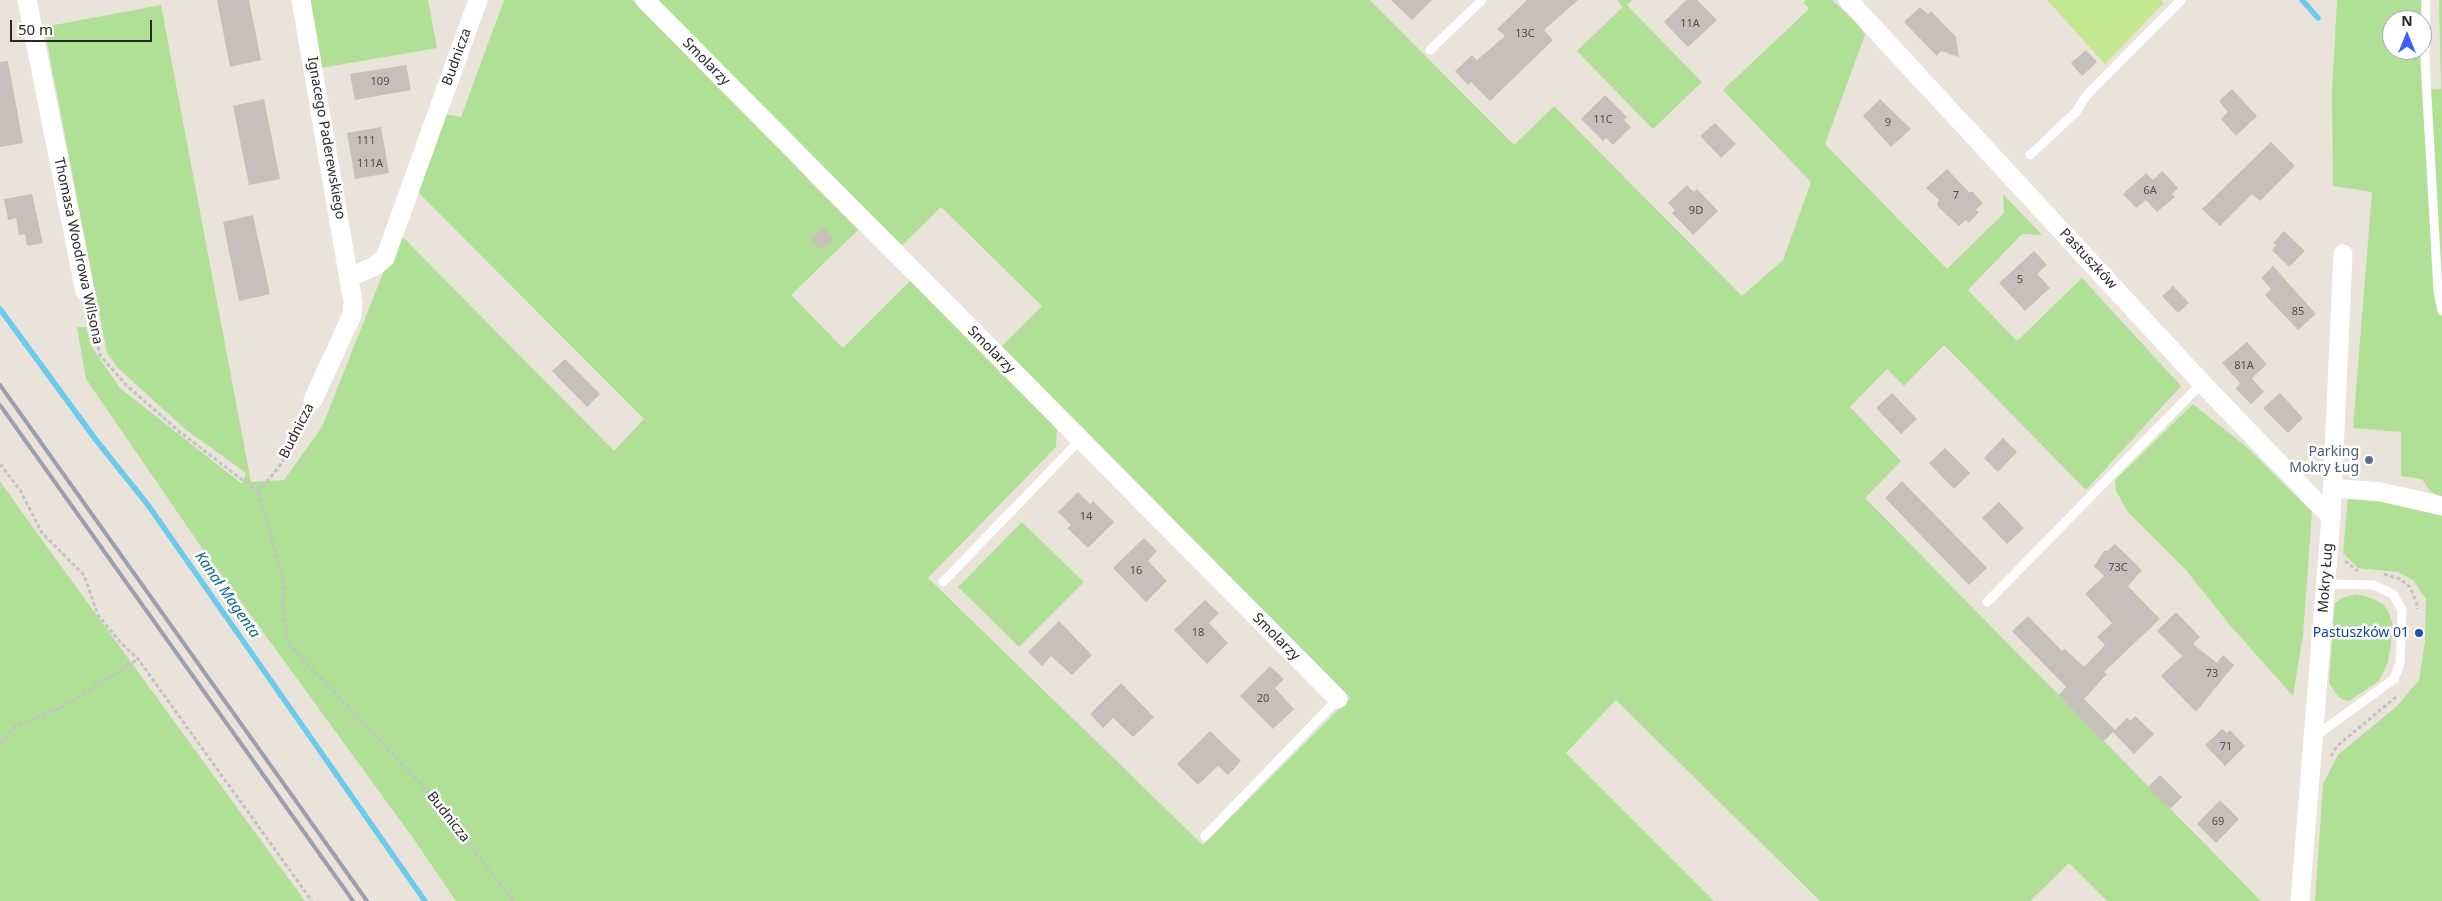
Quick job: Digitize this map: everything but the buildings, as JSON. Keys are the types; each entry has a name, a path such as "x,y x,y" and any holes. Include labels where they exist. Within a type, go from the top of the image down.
{"street":[{"name":"Thomasa Woodrowa Wilsona","path":"27,0 86,292"},
{"name":"Ignacego Paderewskiego","path":"301,0 350,277"},
{"name":"Budnicza","path":"313,400 352,315 350,277 375,266 385,258 478,0"},
{"name":"Smolarzy","path":"645,0 1338,699"},
{"name":"Pastuszków","path":"1848,0 2202,382 2331,517"},
{"name":"Mokry Ług","path":"2300,901 2329,548 2343,254"},
{"path":"2332,488 2382,492 2442,506"}],"lane":[{"path":"1430,50 1482,0"},
{"path":"2030,155 2076,112 2086,96 2181,0"},
{"path":"2426,0 2424,61 2437,282 2442,311"},
{"path":"1987,602 2202,382"},
{"path":"943,582 1080,440"},
{"path":"2314,737 2394,679 2400,664 2402,610 2392,594 2374,585 2326,584"},
{"path":"1204,836 1338,699"}],"path":[{"name":"Thomasa Woodrowa Wilsona","path":"86,292 97,346 108,366 126,385 180,432 258,492"},
{"name":"Budnicza","path":"313,400 292,446 278,468 258,492 283,578 283,613 288,643 432,796 513,901"},
{"path":"0,464 20,490 42,533 84,576 98,615 120,642 138,659 312,901"},
{"path":"2329,548 2342,549 2342,557 2357,571 2365,572"},
{"path":"2382,573 2400,579 2410,587 2417,604 2416,613"},
{"path":"0,743 15,727 66,706 138,659"},
{"path":"2311,771 2324,772 2325,765 2337,746 2404,691"}],"green space":[{"path":"310,0 428,0 437,48 321,68"},
{"path":"504,0 632,0 776,143 811,183 858,230 791,295 843,348 911,280 1057,427 1056,447 928,578 1203,845 1350,698 1001,347 1042,306 941,207 902,245 655,0 1370,0 1514,145 1554,106 1742,296 1783,260 1811,182 1723,90 1809,9 1804,3 1806,0 1832,0 1858,24 1865,35 1825,144 1947,269 2004,213 2003,194 2042,235 2022,234 1968,290 2017,341 2082,278 2181,386 2086,490 1944,345 1904,386 1887,369 1850,407 1901,461 1865,498 2261,901 2107,901 2069,863 2030,901 1820,901 1616,700 1566,753 1714,901 456,901 413,838 204,551 86,379 77,327 86,327 91,346 120,388 242,484 246,473 185,429 118,368 107,353 44,27 161,5 251,482 284,480 322,427 399,233 614,451 644,419 416,190 443,114 461,117"},
{"path":"1617,0 1632,0 1627,5 1702,82 1653,129 1577,51 1623,7"},
{"path":"2047,0 2161,0 2164,3 2105,64"},
{"path":"2337,0 2422,0 2423,10 2382,10 2382,60 2425,60 2427,90 2441,89 2439,0 2442,0 2442,498 2430,491 2422,479 2401,476 2401,432 2353,428 2372,192 2333,186 2332,93"},
{"path":"2193,404 2250,450 2312,512 2303,635 2293,696 2229,624 2185,569 2128,512 2116,491 2115,480"},
{"path":"0,481 34,529 305,901 0,901"},
{"path":"2348,497 2399,501 2442,511 2442,901 2315,901 2323,784 2338,755 2397,706 2419,680 2425,641 2426,599 2413,580 2398,572 2358,568 2343,553"},
{"path":"1022,522 1084,582 1019,647 958,587"},
{"path":"2357,594 2374,599 2384,605 2392,622 2391,643 2388,662 2379,681 2349,701 2343,700 2337,695 2329,683 2335,603 2342,598"}],"waterway":[{"path":"2302,0 2318,18"},
{"name":"Kanał Magenta","path":"0,309 96,440 148,505 425,901"}],"railway":[{"path":"0,385 367,901"},
{"path":"0,405 353,901"}],"place":[{"name":"Parking Mokry Ług","path":"2369,460"},
{"name":"Pastuszków 01","path":"2419,633"}]}
